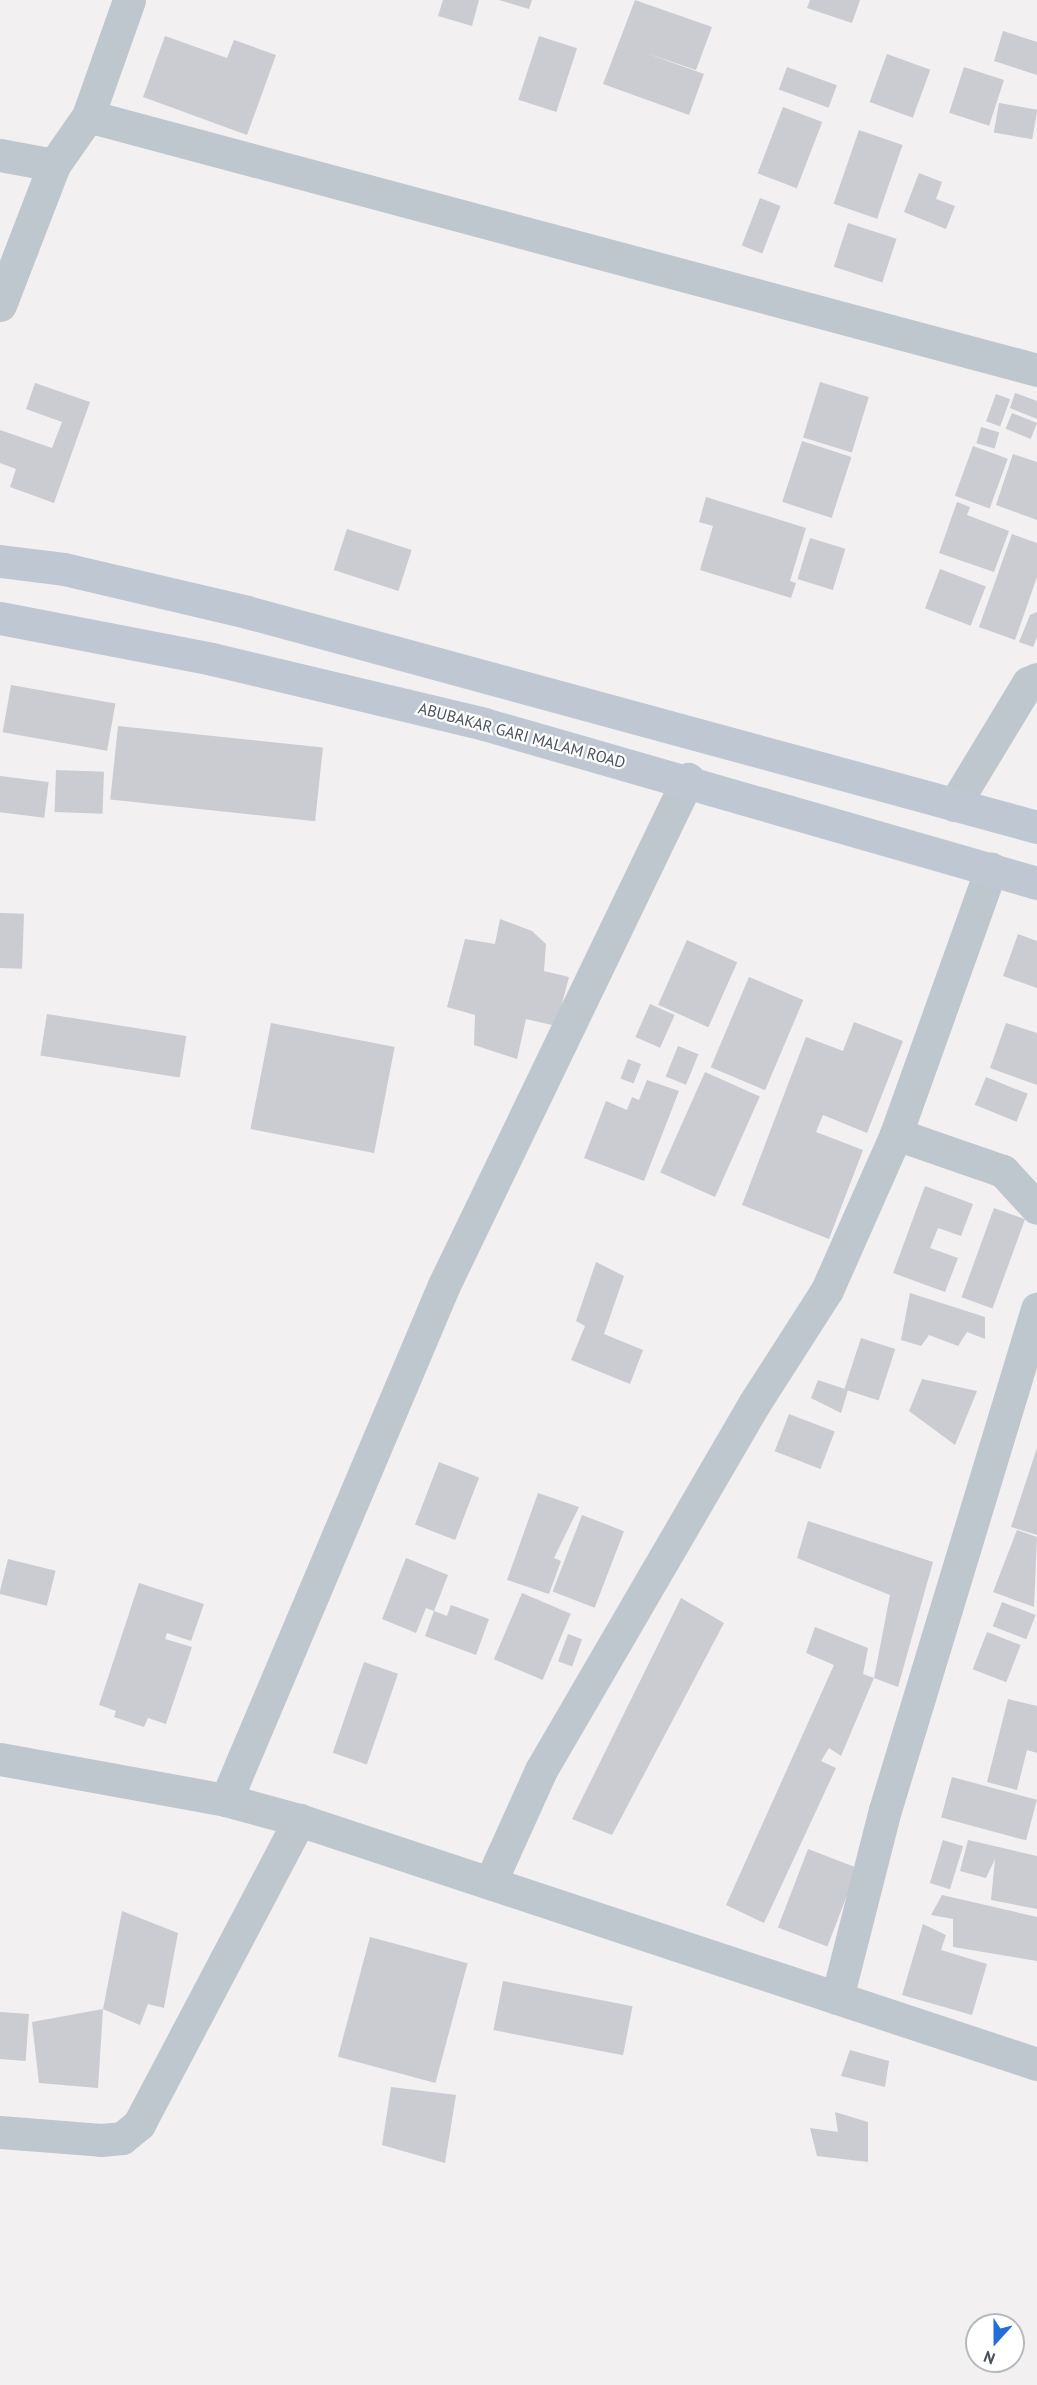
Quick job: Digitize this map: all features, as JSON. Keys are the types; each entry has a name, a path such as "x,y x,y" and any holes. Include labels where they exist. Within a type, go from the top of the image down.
{"street":[{"path":"0,305 54,165 88,116 129,0"},
{"path":"88,116 1037,370"},
{"path":"0,155 54,165"},
{"path":"0,561 64,569 247,612 1037,827"},
{"name":"ABUBAKAR GARI MALAM ROAD","path":"0,618 212,658 688,779 1037,883"},
{"path":"954,805 1028,683 1037,679"},
{"path":"226,1800 444,1285 688,779"},
{"path":"490,1883 541,1770 754,1404 828,1290 896,1134 991,869"},
{"path":"896,1134 1003,1171 1037,1208"},
{"path":"837,1998 889,1799 1037,1309"},
{"path":"0,1759 226,1800 299,1820 1037,2064"},
{"path":"0,2132 101,2140 122,2138 139,2124 299,1820"}],"building":[{"path":"443,0 479,0 472,26 438,16"},
{"path":"499,0 532,0 529,9"},
{"path":"635,0 712,27 696,70 643,52 704,74 689,115 603,84"},
{"path":"810,0 860,0 852,23 807,8"},
{"path":"1003,31 1037,42 1037,75 994,61"},
{"path":"165,36 227,58 234,40 276,55 247,135 143,97"},
{"path":"539,36 577,48 556,112 518,100"},
{"path":"887,54 930,70 913,118 870,102"},
{"path":"787,67 837,85 829,108 779,90"},
{"path":"964,67 1004,80 989,126 949,113"},
{"path":"999,103 1037,110 1032,139 994,133"},
{"path":"783,107 822,122 797,188 758,173"},
{"path":"859,130 902,145 877,219 834,204"},
{"path":"919,173 942,182 936,199 955,206 946,229 904,212"},
{"path":"760,198 781,206 762,253 742,246"},
{"path":"848,223 897,239 882,283 834,267"},
{"path":"820,382 869,397 852,452 803,437"},
{"path":"35,383 90,402 54,503 10,487 16,469 0,463 0,430 52,448 62,422 26,409"},
{"path":"1015,393 1037,401 1037,419 1010,408"},
{"path":"996,394 1010,399 1000,426 986,421"},
{"path":"1012,413 1037,423 1031,439 1006,429"},
{"path":"981,427 999,432 995,449 976,443"},
{"path":"802,441 851,457 832,518 782,502"},
{"path":"973,446 1008,459 990,508 955,496"},
{"path":"1013,454 1037,462 1037,520 996,505"},
{"path":"706,497 806,528 790,581 796,583 791,598 700,570 713,526 699,522"},
{"path":"957,502 970,507 967,515 1009,531 994,572 939,553"},
{"path":"347,529 412,550 398,591 334,570"},
{"path":"1012,534 1037,543 1037,577 1015,640 979,627"},
{"path":"810,538 845,549 833,590 797,579"},
{"path":"940,569 986,587 971,626 925,608"},
{"path":"1037,612 1037,637 1033,647 1019,642 1030,615"},
{"path":"11,685 115,703 107,751 3,732"},
{"path":"118,726 323,748 315,821 110,800"},
{"path":"56,770 104,772 103,814 55,812"},
{"path":"0,776 49,782 44,818 0,812"},
{"path":"0,913 24,914 22,969 0,968"},
{"path":"500,919 532,931 546,944 544,971 569,977 556,1026 526,1019 517,1059 474,1045 475,1015 447,1007 465,939 495,944"},
{"path":"1018,934 1037,941 1037,988 1003,976"},
{"path":"687,940 737,962 708,1027 658,1005"},
{"path":"749,977 803,1000 765,1090 711,1067"},
{"path":"650,1004 675,1015 660,1048 635,1037"},
{"path":"47,1014 186,1036 180,1078 40,1055"},
{"path":"854,1022 903,1041 867,1133 823,1115 816,1132 863,1150 829,1239 742,1205 806,1037 843,1051"},
{"path":"271,1023 395,1047 374,1153 250,1129"},
{"path":"1006,1023 1037,1033 1037,1085 990,1068"},
{"path":"678,1046 698,1054 686,1085 666,1077"},
{"path":"628,1059 641,1064 634,1084 620,1079"},
{"path":"705,1072 760,1096 715,1197 660,1172"},
{"path":"986,1077 1028,1094 1016,1122 975,1105"},
{"path":"647,1080 679,1091 644,1181 584,1158 606,1101 627,1110 632,1097 639,1100"},
{"path":"925,1186 973,1204 961,1236 938,1228 930,1248 958,1258 945,1292 893,1273"},
{"path":"994,1208 1025,1219 993,1309 962,1297"},
{"path":"596,1262 624,1276 604,1334 643,1350 630,1384 571,1360 585,1326 576,1321"},
{"path":"910,1293 985,1317 985,1339 967,1332 958,1346 929,1335 921,1346 901,1340"},
{"path":"861,1338 895,1349 879,1400 844,1389"},
{"path":"922,1379 977,1391 955,1445 909,1411"},
{"path":"818,1380 848,1390 841,1413 811,1398"},
{"path":"789,1414 835,1432 820,1469 775,1451"},
{"path":"1037,1448 1037,1535 1011,1527"},
{"path":"439,1462 479,1477 455,1540 415,1525"},
{"path":"538,1493 579,1507 554,1558 561,1561 549,1594 507,1580"},
{"path":"582,1515 624,1531 595,1608 553,1592"},
{"path":"808,1521 933,1562 898,1687 874,1678 890,1595 797,1558"},
{"path":"1017,1530 1037,1537 1034,1607 993,1592"},
{"path":"406,1558 448,1575 434,1611 426,1608 416,1633 382,1619"},
{"path":"8,1559 56,1571 47,1606 0,1594"},
{"path":"139,1583 204,1604 191,1641 167,1633 165,1639 192,1647 166,1724 148,1718 144,1727 114,1717 116,1711 99,1705"},
{"path":"522,1593 571,1614 543,1680 494,1659"},
{"path":"681,1598 724,1623 612,1835 572,1819"},
{"path":"1002,1602 1036,1615 1026,1639 993,1626"},
{"path":"451,1605 489,1619 476,1655 425,1636 434,1611 447,1616"},
{"path":"815,1627 868,1648 863,1674 874,1678 841,1756 829,1748 821,1761 836,1768 764,1923 726,1905 834,1665 806,1653"},
{"path":"987,1632 1021,1645 1006,1682 973,1669"},
{"path":"568,1634 582,1639 572,1666 558,1661"},
{"path":"364,1662 398,1674 367,1764 333,1753"},
{"path":"1008,1699 1037,1706 1037,1753 1027,1750 1017,1790 987,1782"},
{"path":"952,1777 1037,1800 1026,1840 941,1818"},
{"path":"943,1840 963,1846 950,1889 930,1883"},
{"path":"968,1840 1037,1856 1037,1909 991,1900 995,1859 986,1878 960,1871"},
{"path":"808,1849 857,1868 827,1946 778,1927"},
{"path":"942,1895 1037,1917 1037,1961 953,1947 953,1919 931,1915"},
{"path":"122,1911 178,1933 164,2008 148,2004 140,2025 103,2009"},
{"path":"923,1924 946,1935 941,1950 987,1964 972,2015 902,1995"},
{"path":"370,1937 468,1963 435,2083 338,2057"},
{"path":"503,1981 633,2006 623,2055 493,2030"},
{"path":"103,2009 98,2088 39,2083 32,2022"},
{"path":"0,2012 29,2014 26,2061 0,2059"},
{"path":"850,2050 889,2061 885,2087 841,2076"},
{"path":"391,2087 456,2095 445,2163 382,2145"},
{"path":"835,2112 868,2122 868,2162 817,2156 810,2128 838,2132"}]}
